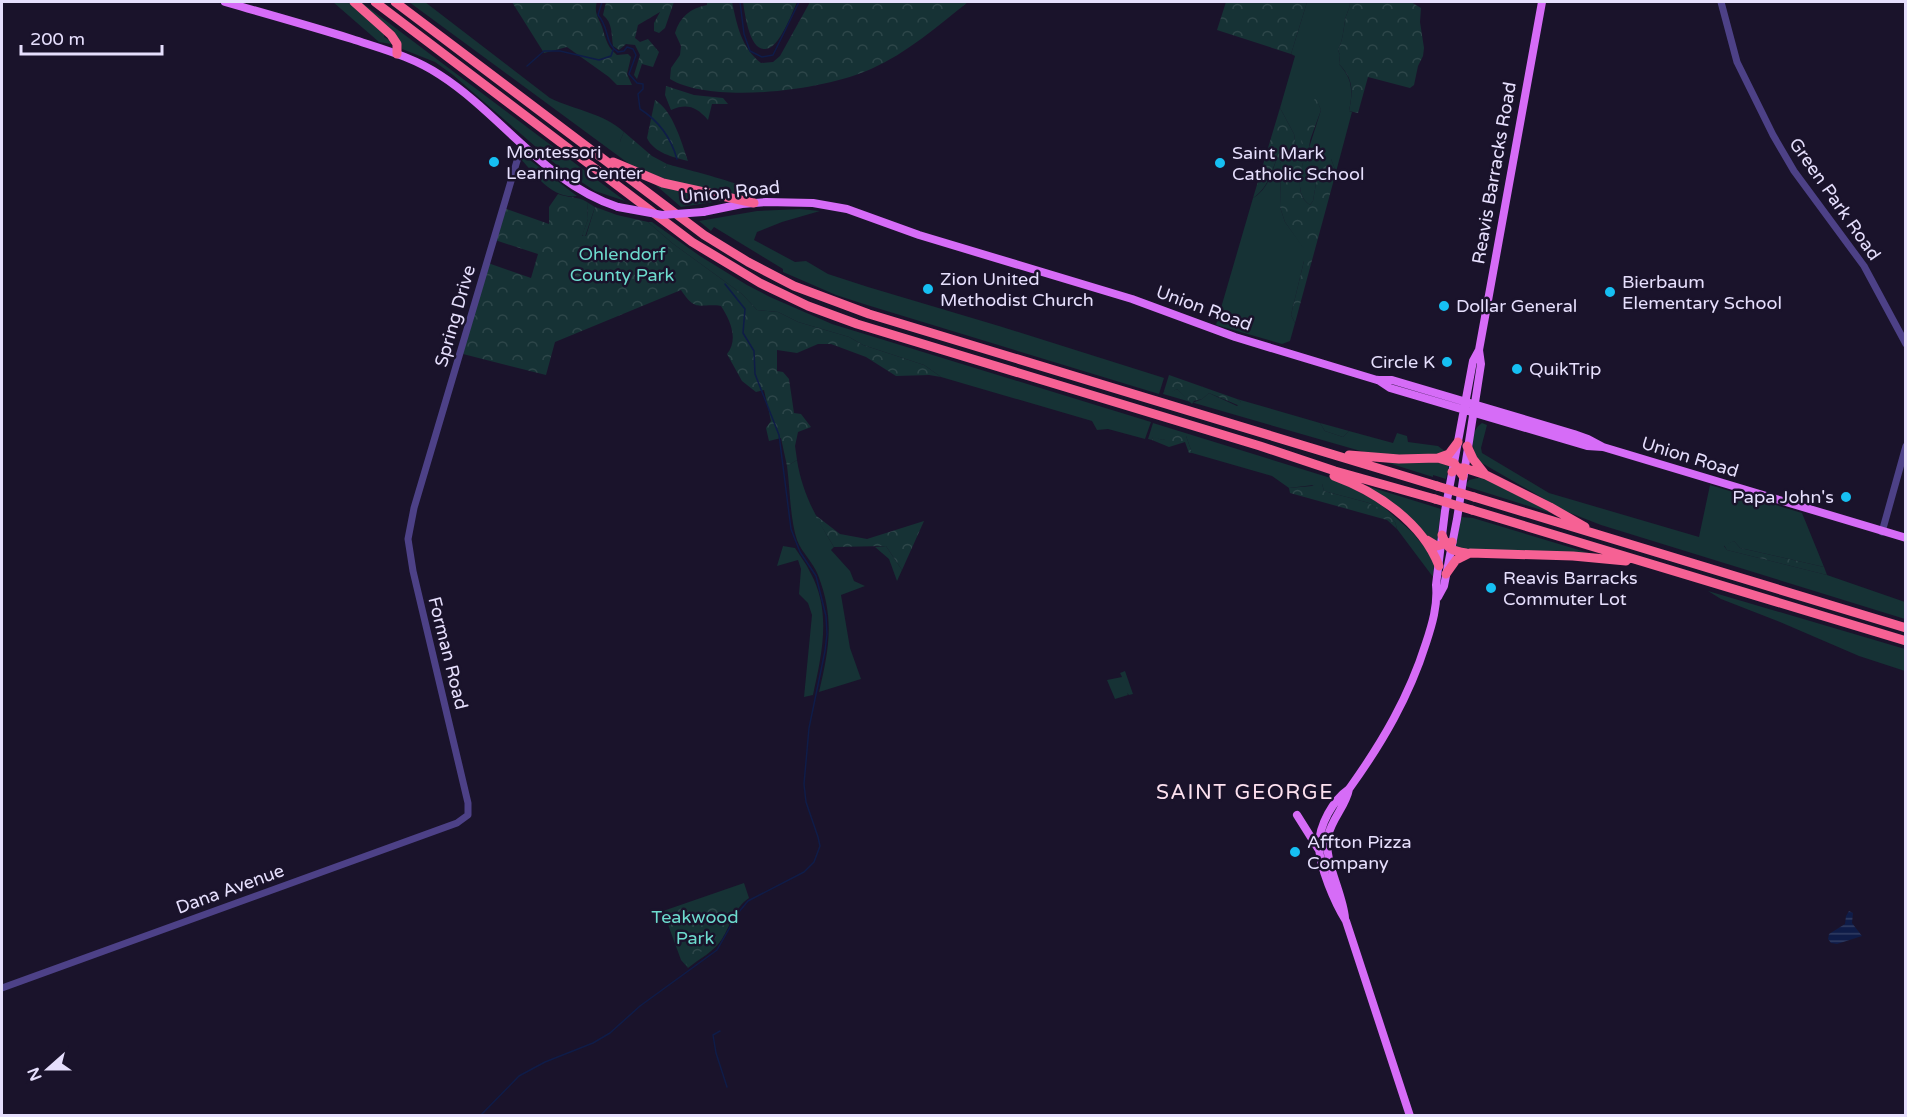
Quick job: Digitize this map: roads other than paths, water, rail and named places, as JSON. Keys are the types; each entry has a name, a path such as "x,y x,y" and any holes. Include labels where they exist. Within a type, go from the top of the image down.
{"highway":[{"path":"354,2 391,35 397,44 397,54"},
{"path":"375,2 670,226 714,257 776,291 857,324 1228,436 1311,464 1472,510 1905,641"},
{"path":"396,2 685,222 725,249 771,275 818,297 1905,628"},
{"path":"599,156 663,183 754,203"},
{"path":"1329,453 1400,459 1438,458 1449,454 1463,444 1486,475"},
{"path":"1438,458 1458,469 1486,475 1570,518 1594,534"},
{"path":"1311,464 1382,500 1403,516 1422,537 1439,566"},
{"path":"1442,535 1447,546"},
{"path":"1422,537 1433,545 1447,546 1470,553 1573,556 1653,564"},
{"path":"1446,574 1456,560 1470,553"}],"main road":[{"name":"Union Road","path":"225,2 397,54 426,66 446,79 568,183 598,200 618,207 662,215 703,212 754,203 813,203 857,212 919,235 1132,300 1235,337 1377,380 1390,388 1588,439 1603,447 1905,538"},
{"name":"Reavis Barracks Road","path":"1442,535 1463,444 1473,361 1479,350 1542,2"},
{"name":"Union Road","path":"1469,408 1488,418 1587,446 1603,447"},
{"name":"Reavis Barracks Road","path":"1463,444 1469,430 1469,408"},
{"path":"1469,430 1478,422 1488,418"},
{"name":"Reavis Barracks Road","path":"1410,1116 1346,921 1327,844 1330,828 1347,800 1350,789 1387,733 1407,694 1425,648 1437,598 1444,586 1458,469"},
{"name":"Reavis Barracks Road","path":"1437,598 1436,585 1439,566 1447,546"},
{"name":"Reavis Barracks Road","path":"1346,921 1338,909 1320,851 1321,831 1326,819 1341,795 1350,789"},
{"path":"1297,815 1320,851"},
{"path":"1309,824 1326,819"}],"street":[{"name":"Green Park Road","path":"1721,2 1737,62 1773,135 1794,171 1864,267 1905,344"},
{"name":"Spring Drive","path":"417,497 522,144"},
{"path":"1882,532 1905,446"},
{"name":"Forman Road","path":"417,497 409,528 410,558 466,793 468,815"},
{"name":"Dana Avenue","path":"2,988 457,823 468,815"}],"water":[{"path":"1849,911 1853,913 1852,923 1862,936 1837,944 1831,943 1828,939 1829,934 1845,924"}],"waterway":[{"path":"602,2 598,15 611,44 618,52 624,51 627,47 633,49 636,55 629,74 637,83 643,84 643,89 638,94 640,109 663,131 677,159"},
{"path":"740,2 744,34 750,51 762,57 773,55 799,2"},
{"path":"527,66 544,51 560,51 599,60 611,56 613,50"},
{"path":"480,1116 519,1076 610,1033 640,1006 717,950 738,913 748,901 804,872 814,862 820,846 806,802 804,784 809,728 825,651 826,616 816,576 800,552 791,529 779,435 755,374 754,351 743,333 745,309 725,284"},
{"path":"720,1031 713,1035 727,1087"}],"place":[{"name":"Montessori Learning Center","path":"494,162"},
{"name":"Saint Mark Catholic School","path":"1220,163"},
{"name":"Zion United Methodist Church","path":"928,289"},
{"name":"Bierbaum Elementary School","path":"1610,292"},
{"name":"Dollar General","path":"1444,306"},
{"name":"Circle K","path":"1447,362"},
{"name":"QuikTrip","path":"1517,369"},
{"name":"Papa John's","path":"1846,497"},
{"name":"Reavis Barracks Commuter Lot","path":"1491,588"},
{"name":"Affton Pizza Company","path":"1295,852"}],"district":[{"name":"SAINT GEORGE","path":"1245,792"}],"park label":[{"name":"Ohlendorf County Park","path":"622,264"},
{"name":"Teakwood Park","path":"695,927"}]}
